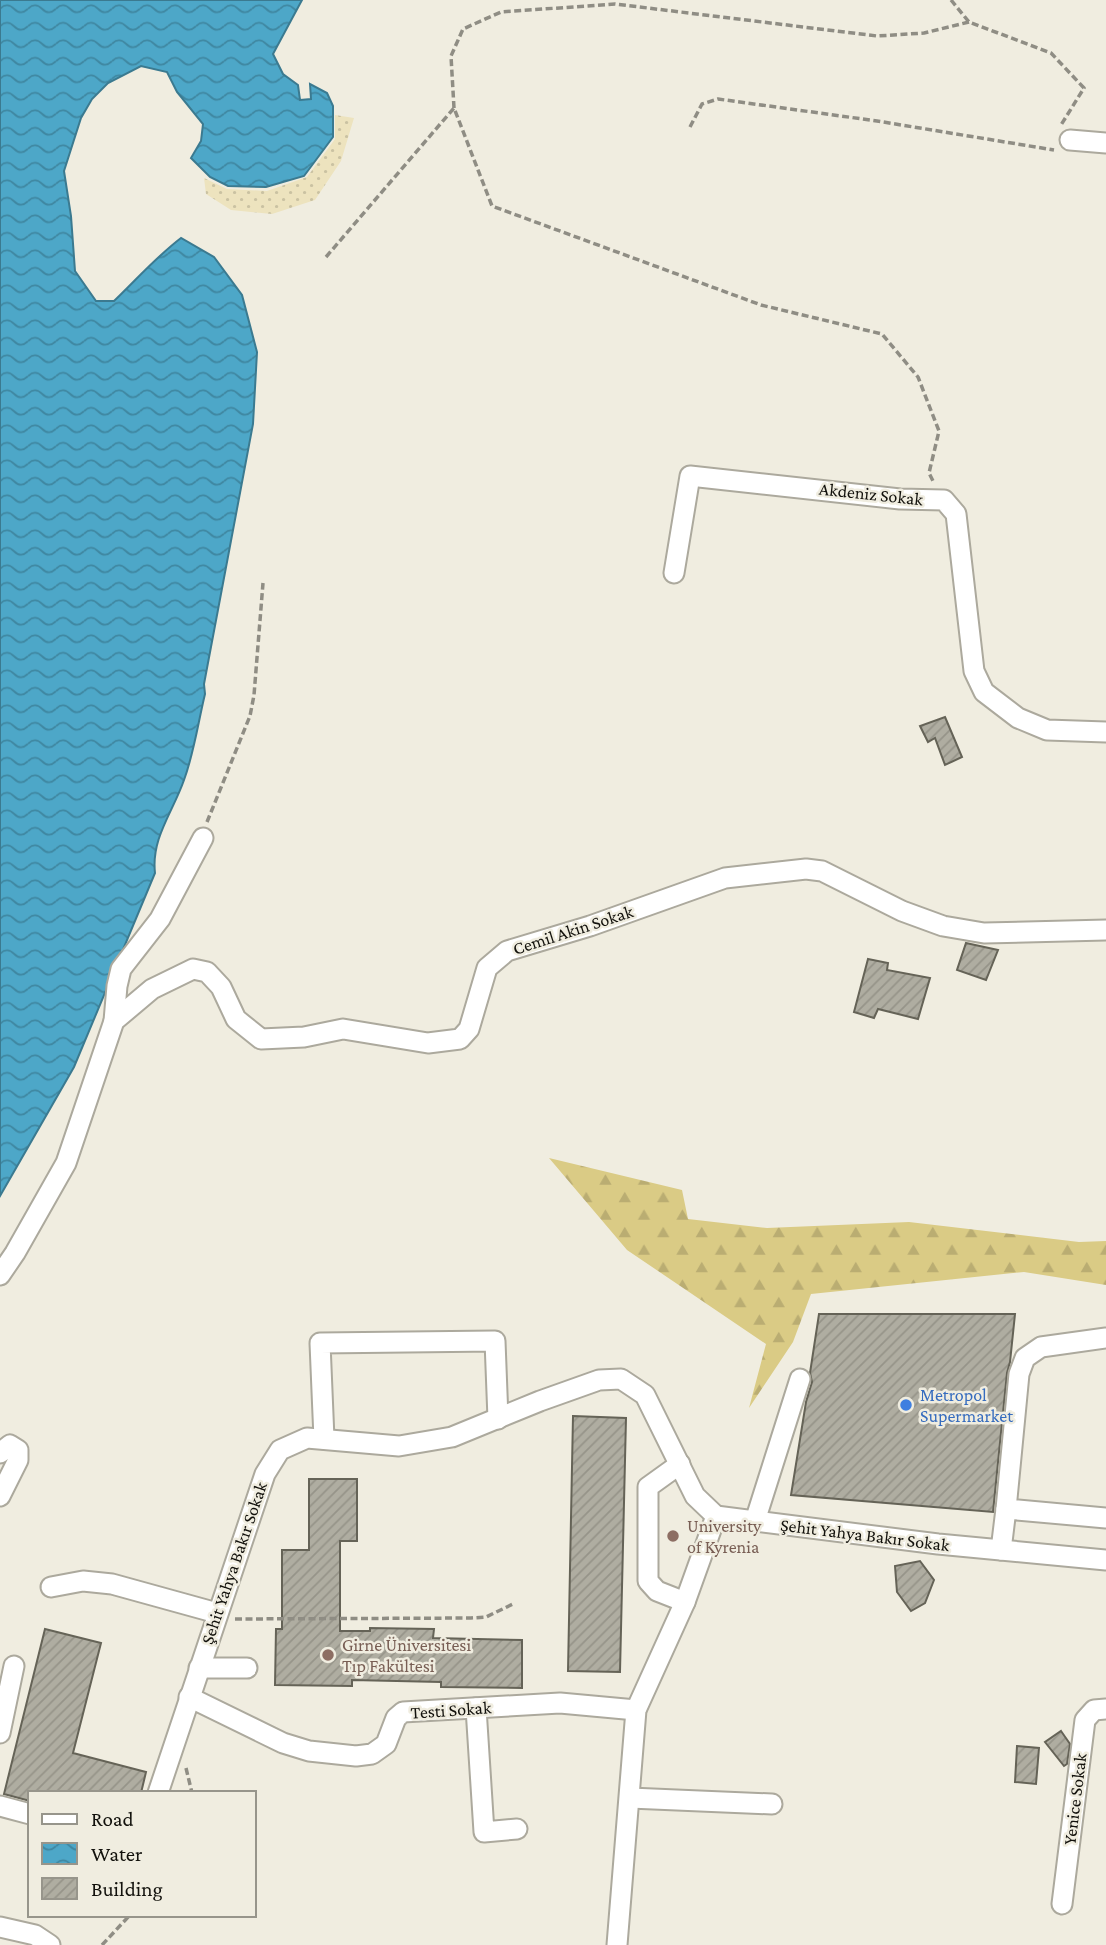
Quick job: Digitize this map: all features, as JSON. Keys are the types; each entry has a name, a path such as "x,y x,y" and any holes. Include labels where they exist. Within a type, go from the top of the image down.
{"street":[{"path":"1066,145 1106,142"},
{"name":"Akdeniz Sokak","path":"674,573 690,476 900,499 944,500 956,514 974,671 984,692 1018,719 1047,730 1106,732"},
{"path":"0,1275 66,1163 114,1021 121,969 160,919 203,838"},
{"name":"Cemil Akin Sokak","path":"114,1021 152,989 194,969 207,972 221,987 236,1020 261,1039 304,1037 343,1029 428,1043 460,1039 469,1029 487,968 507,951 590,926 725,878 806,869 822,871 902,911 943,926 984,933 1106,930"},
{"path":"1001,1550 1019,1374 1025,1358 1041,1347 1106,1338"},
{"path":"324,1439 320,1343 495,1341 498,1419"},
{"path":"755,1521 800,1379"},
{"name":"Şehit Yahya Bakır Sokak","path":"159,1791 265,1474 281,1450 307,1438 399,1446 452,1437 599,1380 621,1380 645,1395 695,1496 716,1516 1106,1560"},
{"path":"0,1453 10,1445 18,1450 18,1460 0,1496"},
{"path":"680,1464 648,1487 648,1581 657,1591 685,1602"},
{"path":"1006,1509 1106,1518"},
{"path":"617,1945 636,1710 685,1602 716,1516"},
{"path":"51,1587 83,1581 112,1584 216,1616"},
{"path":"0,1733 14,1666"},
{"path":"198,1668 247,1668"},
{"name":"Testi Sokak","path":"189,1697 290,1745 309,1751 356,1756 372,1754 386,1744 396,1718 402,1712 560,1703 636,1710"},
{"path":"476,1708 484,1832 517,1829"},
{"name":"Yenice Sokak","path":"1062,1904 1085,1720 1094,1710 1106,1709"},
{"path":"630,1798 772,1804"},
{"path":"0,1806 28,1813"},
{"path":"0,1927 35,1935 50,1945"}],"path":[{"path":"951,0 969,22 1051,53 1084,88 1057,131 1066,145"},
{"path":"944,500 929,473 939,431 918,377 883,334 761,305 492,206 454,108 451,56 463,29 501,12 615,4 877,36 924,33 969,22"},
{"path":"690,127 702,104 718,99 1066,145"},
{"path":"326,257 454,108"},
{"path":"203,838 207,819 250,716 263,583"},
{"path":"216,1616 471,1618 486,1617 513,1604"},
{"path":"102,1945 128,1917"}],"green space":[{"path":"549,1158 682,1190 688,1219 767,1228 909,1222 1079,1242 1106,1241 1106,1285 1024,1272 811,1294 793,1342 749,1408 766,1344 627,1250"}],"sand":[{"path":"335,115 354,118 341,161 315,200 272,214 231,210 206,194 204,178 227,189 267,191 307,177 335,139"}],"water":[{"path":"0,0 302,0 273,54 283,74 298,85 300,100 311,99 310,84 327,93 333,106 333,137 304,176 266,187 228,186 210,177 191,158 201,141 203,124 177,92 167,72 141,66 108,83 92,99 81,118 64,171 75,271 96,301 114,301 181,238 214,257 242,295 257,352 253,424 196,738 184,780 156,848 155,873 74,1067 0,1196"}],"building":[{"path":"945,717 962,757 945,765 935,738 928,742 920,726"},
{"path":"966,943 998,950 986,980 957,970"},
{"path":"868,959 888,963 887,970 930,978 918,1019 878,1009 874,1018 854,1012"},
{"name":"Metropol Supermarket","path":"819,1314 1015,1314 993,1512 791,1495 806,1402 812,1382 810,1373"},
{"path":"573,1416 626,1418 620,1672 568,1671"},
{"path":"309,1479 357,1479 357,1541 340,1541 340,1631 370,1631 370,1628 434,1629 433,1638 522,1640 522,1688 441,1687 441,1682 352,1680 352,1686 275,1685 276,1629 282,1629 282,1550 309,1550"},
{"path":"920,1561 934,1580 925,1603 911,1611 897,1592 895,1566"},
{"path":"45,1629 101,1643 73,1753 146,1772 141,1791 28,1791 28,1800 4,1794"},
{"path":"1061,1731 1070,1744 1067,1764 1064,1766 1045,1742"},
{"path":"1017,1746 1039,1748 1036,1784 1015,1782"}],"place":[{"name":"Metropol Supermarket","path":"906,1405"},
{"name":"University of Kyrenia","path":"673,1536"},
{"name":"Girne Üniversitesi Tıp Fakültesi","path":"328,1655"}]}
